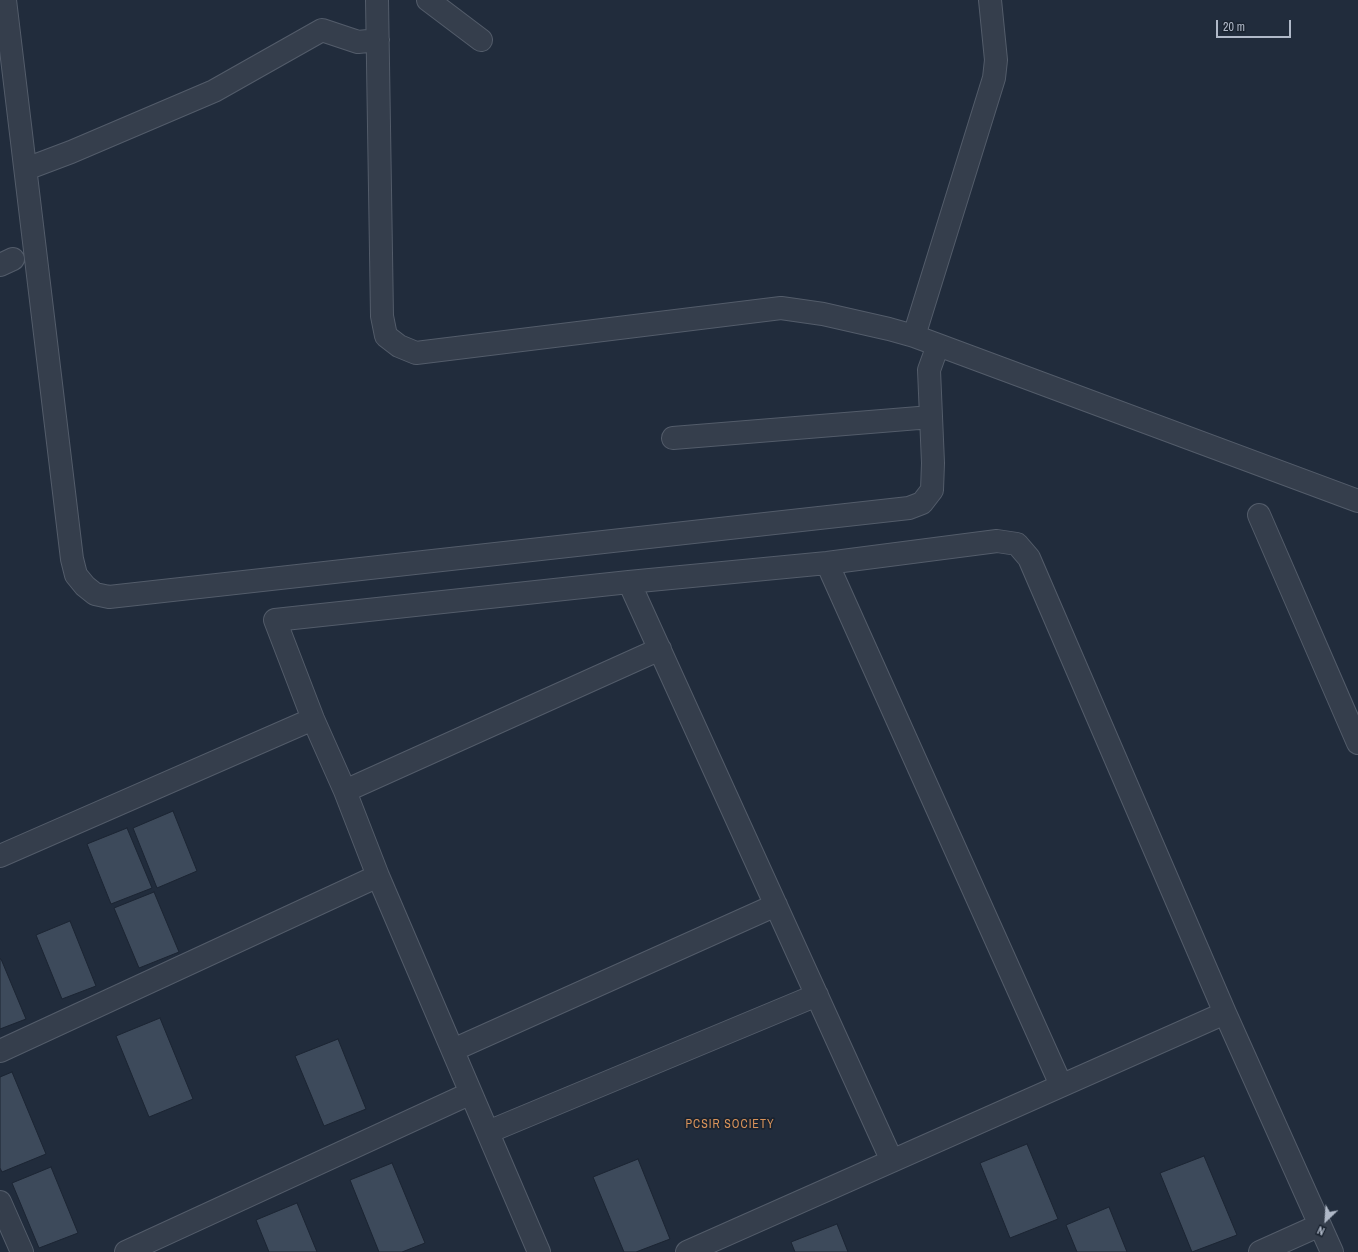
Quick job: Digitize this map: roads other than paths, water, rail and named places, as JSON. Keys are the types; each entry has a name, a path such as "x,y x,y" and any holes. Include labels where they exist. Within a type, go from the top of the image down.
{"street":[{"path":"5,0 72,559 76,575 85,586 95,594 109,597 909,508 922,503 932,490 933,463 929,370 938,345"},
{"path":"377,0 382,316 386,336 399,346 416,353 781,308 823,314 914,336 1358,501"},
{"path":"428,0 481,40"},
{"path":"914,336 994,78 996,60 990,0"},
{"path":"26,169 72,152 214,91 322,30 358,42 378,40"},
{"path":"673,438 931,417"},
{"path":"1259,515 1358,743"},
{"path":"540,1252 378,876 346,791 313,719 275,620 629,582 827,563 998,541 1017,544 1029,558 1225,1013 1332,1252"},
{"path":"827,563 1061,1085"},
{"path":"629,582 892,1161"},
{"path":"346,791 660,649"},
{"path":"0,856 313,719"},
{"path":"0,1051 378,876"},
{"path":"452,1050 776,904"},
{"path":"488,1132 817,995"},
{"path":"687,1252 1225,1013"},
{"path":"126,1252 471,1093"},
{"path":"0,1202 22,1252"},
{"path":"1260,1252 1320,1225"}],"district":[{"name":"PCSIR SOCIETY","path":"730,1125"}]}
